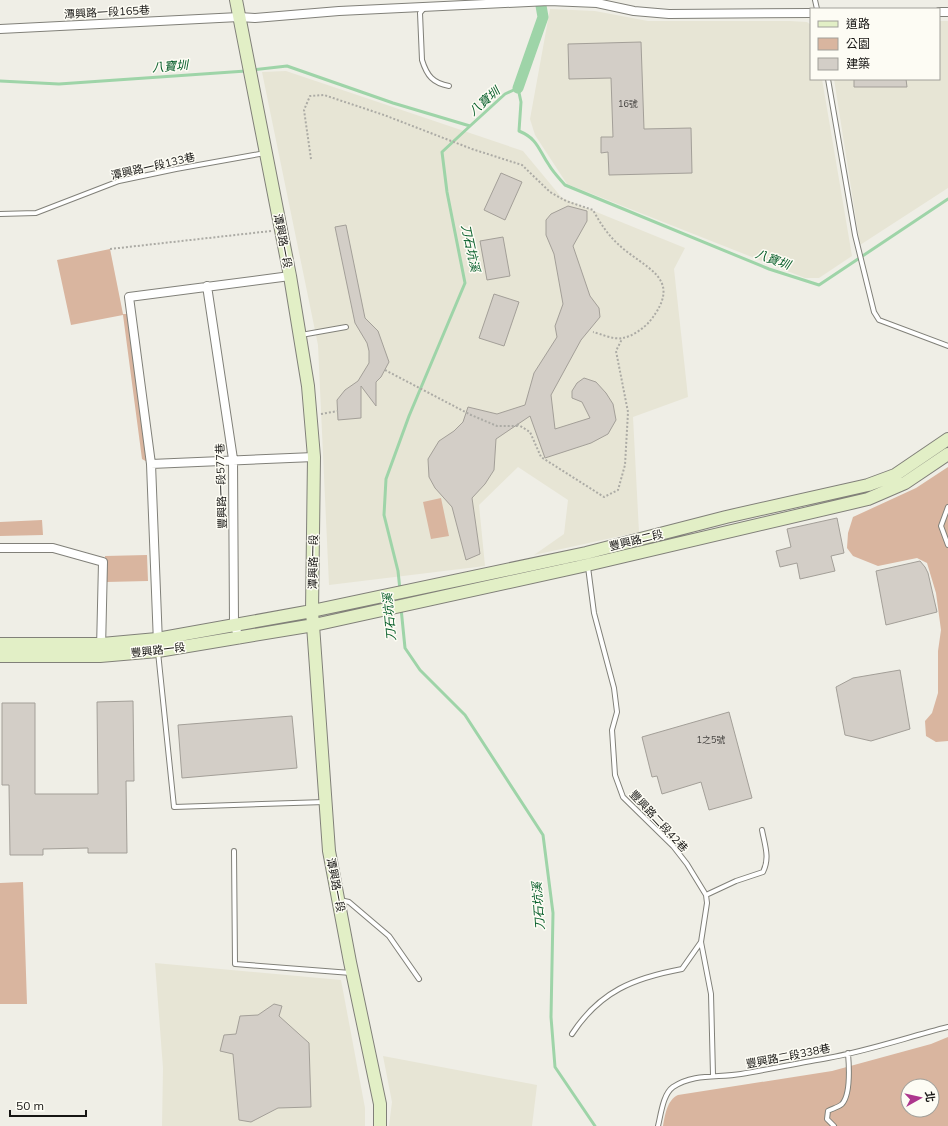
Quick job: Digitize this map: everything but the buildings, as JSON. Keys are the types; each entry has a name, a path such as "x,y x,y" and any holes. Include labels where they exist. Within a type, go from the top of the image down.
{"street":[{"name":"潭興路一段","path":"236,0 290,276 300,336 314,457 312,611 329,851 352,974 380,1104 380,1126"},
{"name":"潭興路一段165巷","path":"0,29 239,17 255,18 426,6 549,1 597,3 634,10 669,14 810,13"},
{"path":"158,651 151,464 129,297 290,276"},
{"name":"豐興路一段577巷","path":"207,286 233,459 234,625 240,639"},
{"name":"豐興路二段","path":"314,625 408,605 586,559 726,517 868,485 896,474 948,439"},
{"path":"151,464 233,459 314,457"},
{"name":"豐興路二段","path":"312,611 406,591 586,559 868,499 905,483 947,457"},
{"path":"0,548 54,548 103,562 101,650"},
{"name":"豐興路一段","path":"0,656 101,650 312,611"},
{"name":"豐興路一段","path":"0,644 101,650 158,651 240,639 314,625"}],"lane":[{"path":"426,6 420,13 422,60 431,80 437,84 449,86"},
{"path":"828,80 846,188 861,262 874,312 879,320 948,346"},
{"name":"潭興路一段133巷","path":"0,214 36,213 119,181 266,153"},
{"path":"300,336 346,327"},
{"path":"948,507 941,526 948,545"},
{"name":"豐興路二段42巷","path":"586,559 594,613 614,688 617,712 612,730 615,775 622,797 672,846 687,864 706,895"},
{"path":"158,651 174,807 325,802"},
{"path":"713,1075 711,994 701,942 707,903 706,895 736,881 763,872 768,856 762,830"},
{"path":"234,851 235,964 352,974"},
{"path":"339,900 349,902 389,936 419,979"},
{"path":"572,1034 582,1018 603,999 629,982 682,969 701,942"},
{"name":"豐興路二段338巷","path":"658,1126 666,1096 672,1088 689,1080 713,1075 739,1074 848,1053 948,1027"},
{"path":"834,1126 827,1119 828,1111 842,1104 846,1095 850,1074 848,1053"}],"path":[{"path":"311,159 304,110 310,96 324,95 472,149 522,165 550,192 566,201 592,210 600,223 619,245 653,269 660,278 664,296 656,314 645,328 622,338 593,332"},
{"path":"110,249 281,229"},
{"path":"517,424 530,432 541,457 604,497 618,490 625,465 628,412 616,351 622,338"},
{"path":"385,370 447,404 497,426 521,426"},
{"path":"310,415 338,411"}],"shaded area":[{"path":"550,9 595,11 648,21 807,22 810,24 810,80 822,80 852,256 819,278 805,278 567,184 535,135 530,119"},
{"path":"940,21 948,21 948,188 860,245 834,80 940,80"},
{"path":"286,71 523,151 562,198 685,248 674,269 688,397 633,417 639,532 534,555 564,534 568,500 518,467 479,505 485,566 329,585 318,345 262,72"},
{"path":"155,963 341,980 365,1108 365,1126 162,1126 163,1068"},
{"path":"383,1056 537,1085 532,1126 389,1126 392,1102"}],"green space":[{"path":"110,249 123,314 131,314 151,464 142,459 123,315 71,325 57,260"},
{"path":"948,467 948,741 936,742 926,736 925,721 932,713 938,693 938,651 941,630 936,593 927,563 917,558 878,566 853,556 847,548 848,533 853,517 916,488"},
{"path":"441,498 449,536 431,539 423,502"},
{"path":"42,520 43,535 0,536 0,522"},
{"path":"147,555 148,581 106,582 105,556"},
{"path":"23,882 27,1004 0,1004 0,883"},
{"path":"948,1037 948,1126 663,1126 669,1104 674,1097 678,1095 832,1071 931,1044"}],"waterway":[{"name":"刀石坑溪","path":"518,88 543,17 540,0"},
{"name":"八寶圳","path":"252,70 287,66 393,103 470,126 505,94 518,88 521,102 519,131 534,141 552,170 565,185 769,269 819,285 948,199"},
{"name":"八寶圳","path":"0,81 59,84 246,71"},
{"name":"刀石坑溪","path":"400,590 398,571 384,515 386,479 409,416 465,283 447,192 442,152 470,126"},
{"name":"刀石坑溪","path":"401,608 405,648 420,670 465,715 543,835 553,913 551,1017 555,1067 595,1126"}]}
